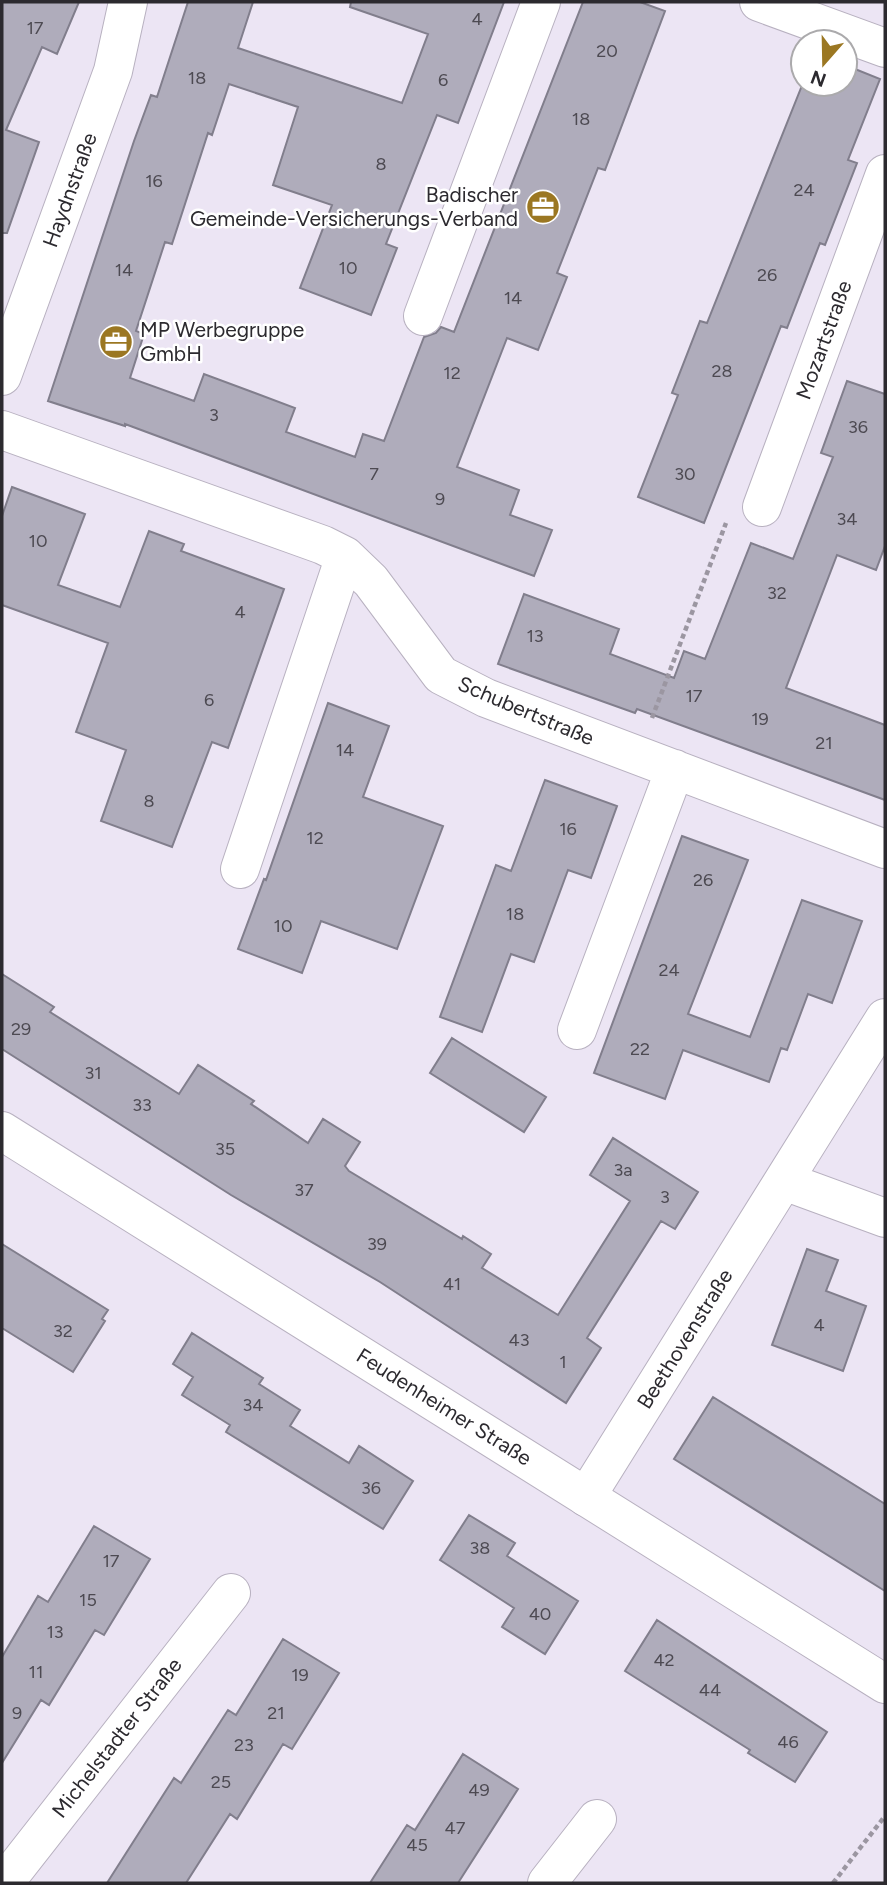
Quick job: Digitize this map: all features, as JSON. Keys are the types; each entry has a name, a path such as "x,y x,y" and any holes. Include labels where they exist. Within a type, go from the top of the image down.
{"street":[{"name":"Haydnstraße","path":"2,376 113,71 128,2"},
{"path":"423,316 541,2"},
{"path":"759,2 835,15 885,48"},
{"name":"Mozartstraße","path":"762,507 885,174"},
{"name":"Schubertstraße","path":"2,430 323,545 345,556 371,582 441,674 486,698 885,849"},
{"path":"240,869 345,556"},
{"path":"577,1030 675,769"},
{"name":"Beethovenstraße","path":"586,1497 885,1018"},
{"name":"Feudenheimer Straße","path":"2,1131 885,1684"},
{"path":"784,1181 885,1218"},
{"name":"Michelstadter Straße","path":"4,1883 231,1593"},
{"path":"547,1883 597,1819"}],"path":[{"path":"638,756 728,516 762,507"},
{"path":"833,1883 885,1816"}],"building":[{"path":"2,2 79,2 57,54 42,47 6,130 39,142 7,233 2,233"},
{"path":"188,2 253,2 238,48 402,103 428,34 350,7 351,2 504,2 458,123 437,115 386,244 397,248 371,315 300,288 332,205 273,185 298,107 229,84 212,135 208,133 172,244 165,242 136,331 144,334 130,378 194,401 204,374 295,408 286,432 355,457 363,434 384,441 424,337 436,333 441,327 454,332 583,2 640,2 665,11 605,170 598,168 557,273 567,277 538,350 507,338 457,467 519,490 510,515 552,530 534,576 125,424 48,401 134,141 151,95 157,97"},
{"path":"859,71 880,79 848,160 857,163 825,245 820,243 787,328 781,326 704,523 638,497 678,395 672,393 700,321 707,323 797,98 859,98"},
{"path":"847,381 885,394 885,546 876,570 837,555 786,688 885,725 885,800 637,709 635,713 498,664 524,594 619,629 610,654 674,678 684,651 705,659 751,543 793,559 833,457 821,453"},
{"path":"12,487 85,514 58,585 120,607 149,531 184,544 181,551 284,589 228,748 212,742 172,847 101,821 126,750 76,732 108,643 2,605 2,516"},
{"path":"328,703 389,726 363,797 443,826 397,949 321,921 302,973 238,949 264,879 266,880"},
{"path":"545,780 617,806 591,878 568,870 534,962 511,954 482,1032 440,1017 496,865 511,871"},
{"path":"682,836 748,860 688,1014 750,1037 802,900 862,921 832,1003 808,994 787,1050 781,1048 769,1082 683,1050 665,1099 594,1073"},
{"path":"2,974 54,1007 50,1012 179,1094 198,1065 254,1101 251,1104 308,1143 323,1119 360,1142 345,1166 349,1171 491,1254 482,1268 558,1315 630,1201 590,1175 613,1138 698,1192 675,1229 661,1221 587,1338 601,1348 566,1403 380,1282 231,1195 2,1049"},
{"path":"452,1038 546,1097 524,1132 430,1073"},
{"path":"2,1244 108,1310 102,1319 105,1321 73,1372 2,1328"},
{"path":"807,1249 838,1260 826,1291 866,1306 843,1371 772,1345"},
{"path":"192,1333 263,1378 259,1384 300,1410 290,1426 349,1463 359,1446 413,1481 383,1529 226,1432 230,1425 182,1395 193,1377 173,1364"},
{"path":"713,1397 885,1504 885,1591 674,1459"},
{"path":"469,1515 515,1543 507,1556 578,1601 545,1654 502,1627 514,1608 440,1560"},
{"path":"94,1526 150,1559 104,1635 95,1630 49,1705 41,1700 2,1763 2,1657 38,1596 48,1602"},
{"path":"657,1620 827,1732 795,1782 748,1753 750,1750 625,1671"},
{"path":"283,1639 339,1673 292,1749 283,1744 237,1819 230,1814 186,1883 107,1883 174,1778 181,1783 228,1710 236,1715"},
{"path":"463,1754 518,1789 458,1883 370,1883 407,1825 415,1830"}],"place":[{"name":"Badischer Gemeinde-Versicherungs-Verband","path":"543,207"},
{"name":"MP Werbegruppe GmbH","path":"116,342"}]}
